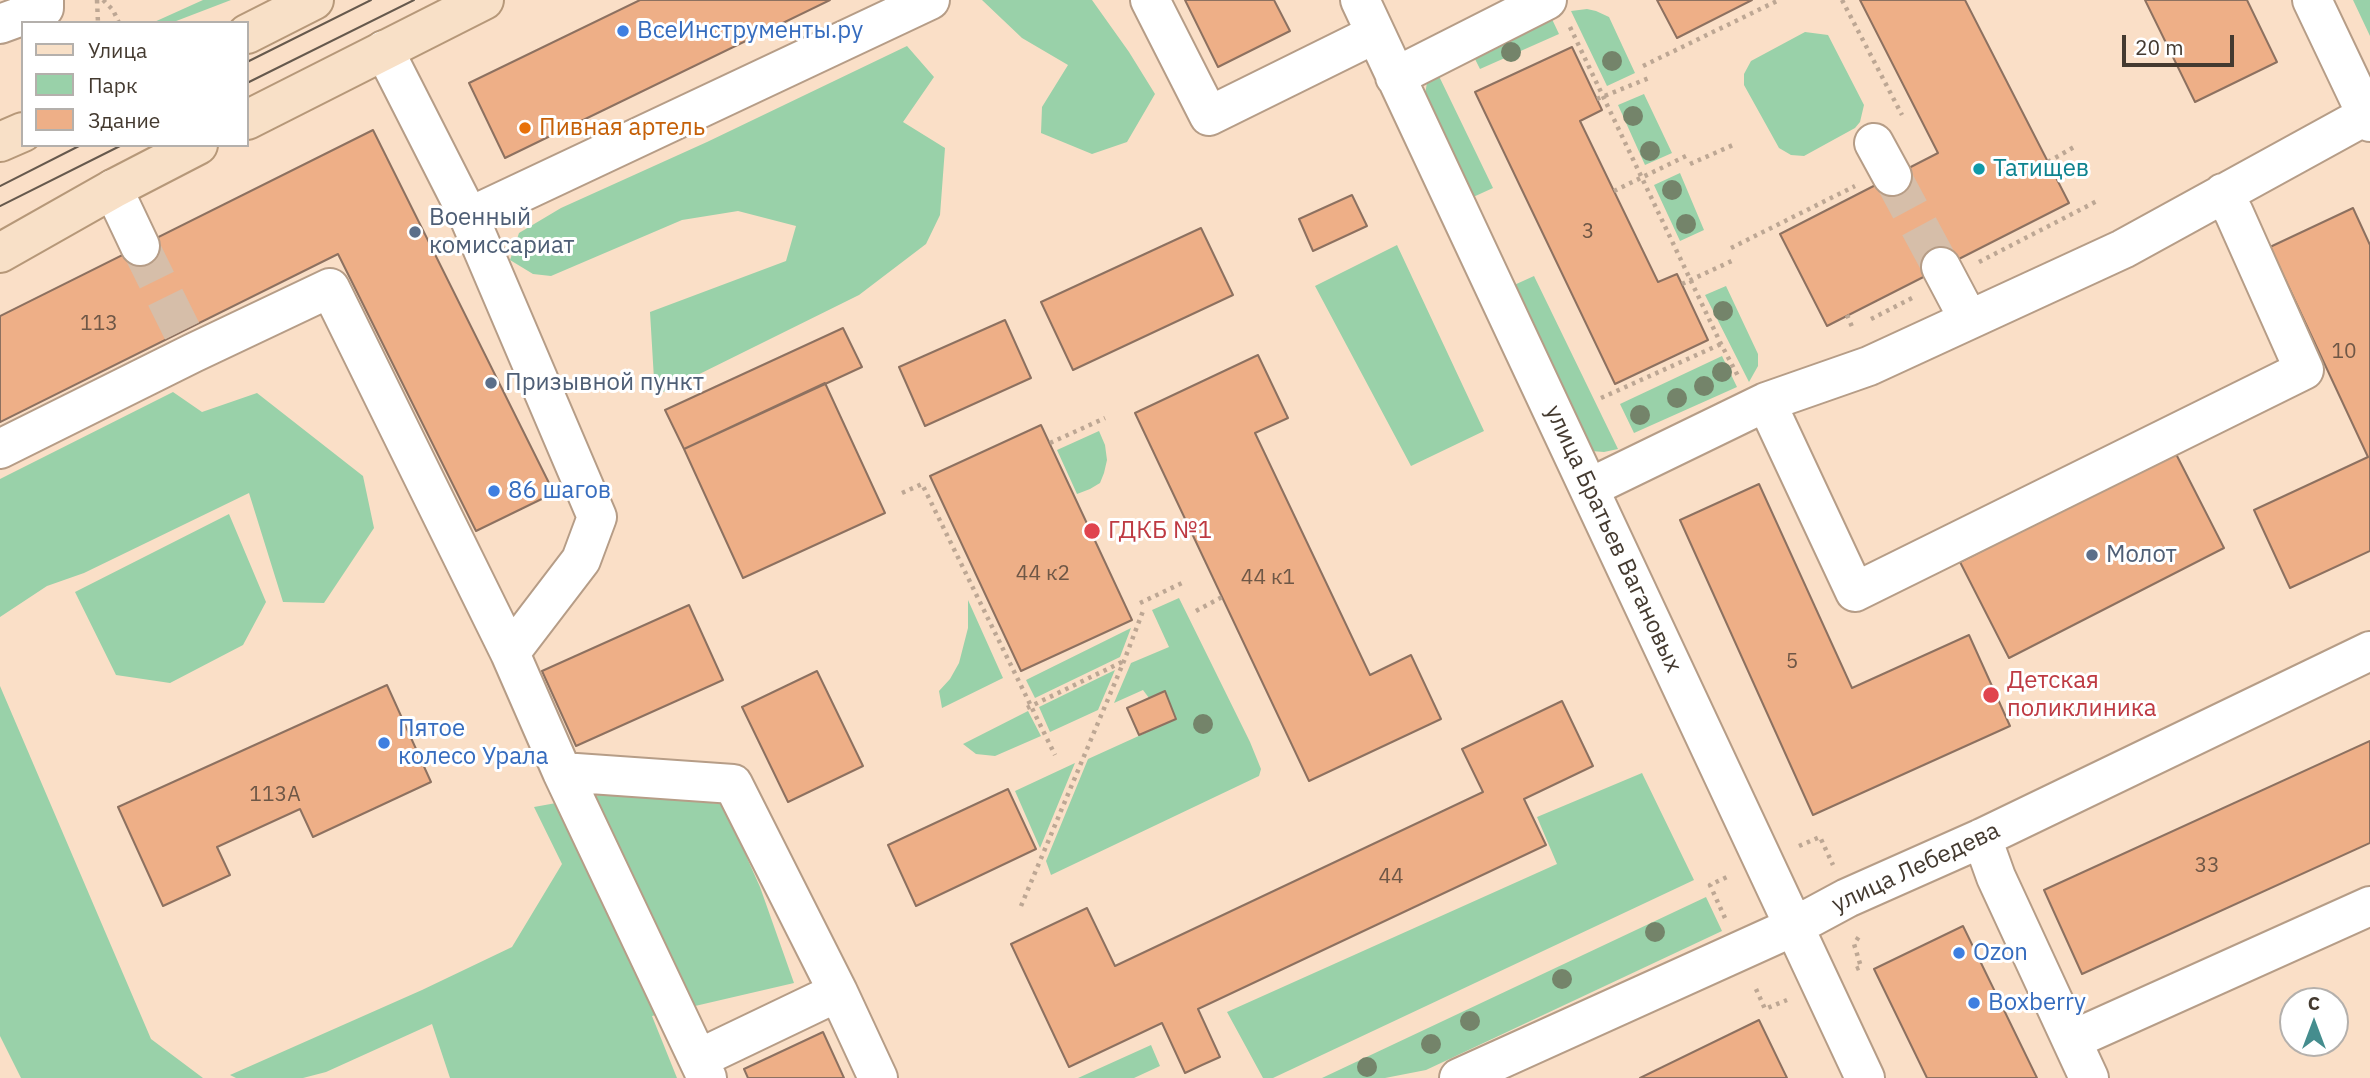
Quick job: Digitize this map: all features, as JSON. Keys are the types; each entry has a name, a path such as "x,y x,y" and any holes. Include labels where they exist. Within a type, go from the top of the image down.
{"main road":[{"path":"248,33 314,0"},
{"path":"248,119 484,0"},
{"path":"0,142 21,133"},
{"path":"0,253 194,147"}],"street":[{"path":"0,24 44,8 44,0"},
{"path":"468,217 930,0"},
{"path":"1150,0 1209,116 1375,34"},
{"name":"улица Братьев Вагановых","path":"1360,0 1865,1078"},
{"path":"1589,488 1760,405 1869,366 2123,249 2223,193 2368,118 2312,0"},
{"path":"1395,77 1558,11"},
{"path":"384,50 468,217 597,517 581,561 510,653"},
{"path":"1874,144 1892,176"},
{"path":"113,189 140,246"},
{"path":"1760,405 1855,592 2304,370 2223,193"},
{"path":"1941,268 1969,320"},
{"path":"0,449 187,342 330,288 510,653 562,772 702,1068 838,992"},
{"name":"улица Лебедева","path":"1459,1078 1795,926 1847,898 1982,838 2370,651"},
{"path":"562,772 733,784 838,992 878,1078"},
{"path":"1982,838 1996,877 2089,1078"},
{"path":"2071,1041 2370,906"}],"path":[{"path":"97,0 98,21"},
{"path":"103,0 113,10 118,21"},
{"path":"1643,66 1779,0"},
{"path":"1558,11 1604,97 1721,344 1760,405"},
{"path":"1597,99 1649,78"},
{"path":"1690,164 1733,145"},
{"path":"2048,162 2074,146"},
{"path":"1614,191 1686,156"},
{"path":"1682,284 1736,259"},
{"path":"1601,398 1721,344"},
{"path":"1050,443 1105,418"},
{"path":"902,493 922,484 1055,755"},
{"path":"1140,603 1182,583"},
{"path":"1196,611 1222,597"},
{"path":"1021,906 1125,661 1143,611"},
{"path":"1029,706 1125,661"},
{"path":"1789,850 1821,837 1834,867"},
{"path":"1730,929 1710,885 1734,874"},
{"path":"1861,967 1854,944 1863,931"},
{"path":"1756,989 1765,1009 1794,997"}],"green space":[{"path":"203,0 231,0 176,21 156,21"},
{"path":"982,0 1092,0 1155,94 1127,142 1092,154 1041,133 1042,107 1068,65 1022,38"},
{"path":"2353,0 2370,0 2370,36"},
{"path":"1587,9 1609,17 1635,73 1607,86 1571,11"},
{"path":"1551,17 1559,34 1480,69 1474,57"},
{"path":"1805,32 1828,35 1864,105 1860,122 1855,128 1804,156 1791,155 1779,148 1744,85 1744,74 1751,61"},
{"path":"907,46 934,77 903,122 945,148 940,215 926,244 859,295 655,396 650,312 786,261 796,226 738,211 682,220 551,276 533,274 510,260 519,233 561,208 707,142"},
{"path":"1436,70 1493,188 1471,198 1425,94 1428,77"},
{"path":"1644,94 1672,153 1645,165 1618,105"},
{"path":"1680,173 1704,230 1680,241 1654,185"},
{"path":"1397,245 1484,431 1411,466 1315,286"},
{"path":"1534,276 1618,449 1591,451 1512,286"},
{"path":"1726,286 1758,354 1758,366 1749,382 1705,295"},
{"path":"1722,356 1737,387 1634,433 1620,404"},
{"path":"173,392 202,412 257,393 363,476 374,528 324,603 283,602 249,493 84,573 47,586 0,617 0,479"},
{"path":"1099,431 1107,460 1104,473 1100,483 1077,494 1057,450"},
{"path":"229,514 266,602 243,645 170,683 116,675 75,592"},
{"path":"1179,598 1250,742 1261,769 1259,776 1051,875 1046,861 1088,759 1176,719 1164,692 1149,698 1143,690 1114,703 1131,663 1169,647 1152,610"},
{"path":"968,600 1003,678 942,708 939,691 959,663 968,628"},
{"path":"1131,628 1120,657 1035,698 1026,680"},
{"path":"1115,670 1098,710 1050,732 1039,707"},
{"path":"0,686 151,1039 203,1078 21,1078 0,1036"},
{"path":"1028,711 1041,736 995,756 976,754 963,744"},
{"path":"1075,763 1040,848 1015,791"},
{"path":"1642,773 1694,880 1273,1078 1263,1078 1227,1012 1557,864 1537,817"},
{"path":"606,794 723,804 760,887 794,983 652,1016 677,1078 450,1078 432,1024 326,1072 303,1078 236,1078 230,1075 512,947 562,864 534,807"},
{"path":"1706,897 1722,931 1426,1070 1385,1078 1322,1078"},
{"path":"1151,1045 1160,1066 1134,1078 1078,1078"}],"building":[{"path":"640,0 830,0 505,158 469,83"},
{"path":"1185,0 1274,0 1290,31 1218,67"},
{"path":"1657,0 1752,0 1677,38"},
{"name":"Татищев","path":"1860,0 1965,0 2069,203 1827,326 1780,234 1938,153"},
{"path":"2145,0 2247,0 2277,62 2195,102"},
{"path":"1572,47 1602,110 1580,121 1658,282 1677,274 1708,340 1615,384 1475,92"},
{"path":"373,130 554,493 476,531 338,254 0,422 0,316"},
{"path":"1352,195 1367,226 1313,251 1299,219"},
{"path":"2353,208 2370,245 2370,551 2290,588 2254,510 2368,457 2270,247"},
{"path":"1201,228 1233,295 1073,370 1041,302"},
{"path":"1005,320 1031,378 925,426 899,367"},
{"path":"843,328 862,367 684,449 665,410"},
{"path":"1258,355 1288,418 1255,433 1370,675 1411,655 1441,719 1309,781 1135,413"},
{"path":"825,383 885,513 743,578 684,449"},
{"path":"1041,425 1132,620 1021,671 930,476"},
{"name":"Молот","path":"2175,452 2224,548 2009,658 1960,562"},
{"path":"1759,484 1852,688 1969,635 2010,726 1813,815 1680,520"},
{"path":"689,605 723,680 576,746 542,671"},
{"path":"817,671 863,766 788,802 742,707"},
{"path":"387,685 431,782 313,837 300,809 217,847 230,875 163,906 118,807"},
{"path":"1165,691 1176,719 1139,735 1127,708"},
{"path":"1562,701 1593,766 1524,799 1546,845 1198,1009 1220,1057 1185,1073 1162,1023 1069,1067 1011,944 1087,908 1115,966 1483,792 1462,749"},
{"path":"2370,741 2370,843 2082,974 2044,890"},
{"path":"1008,789 1036,849 916,906 888,845"},
{"path":"1963,926 2037,1078 1927,1078 1874,969"},
{"path":"1759,1020 1787,1078 1640,1078"},
{"path":"823,1032 844,1078 748,1078 744,1069"}],"tunnel":[{"path":"1892,176 1941,267"},
{"path":"140,246 182,331"}],"tram line":[{"path":"248,62 371,0"},
{"path":"248,83 414,0"},
{"path":"0,186 77,147"},
{"path":"0,206 118,147"}],"place":[{"name":"ВсеИнструменты.ру","path":"623,31"},
{"name":"Пивная артель","path":"525,128"},
{"name":"Татищев","path":"1979,169"},
{"name":"Военный комиссариат","path":"415,232"},
{"name":"Призывной пункт","path":"491,383"},
{"name":"86 шагов","path":"494,491"},
{"name":"ГДКБ №1","path":"1092,531"},
{"name":"Молот","path":"2092,555"},
{"name":"Детская поликлиника","path":"1991,695"},
{"name":"Пятое колесо Урала","path":"384,743"},
{"name":"Ozon","path":"1959,953"},
{"name":"Boxberry","path":"1974,1003"}]}
